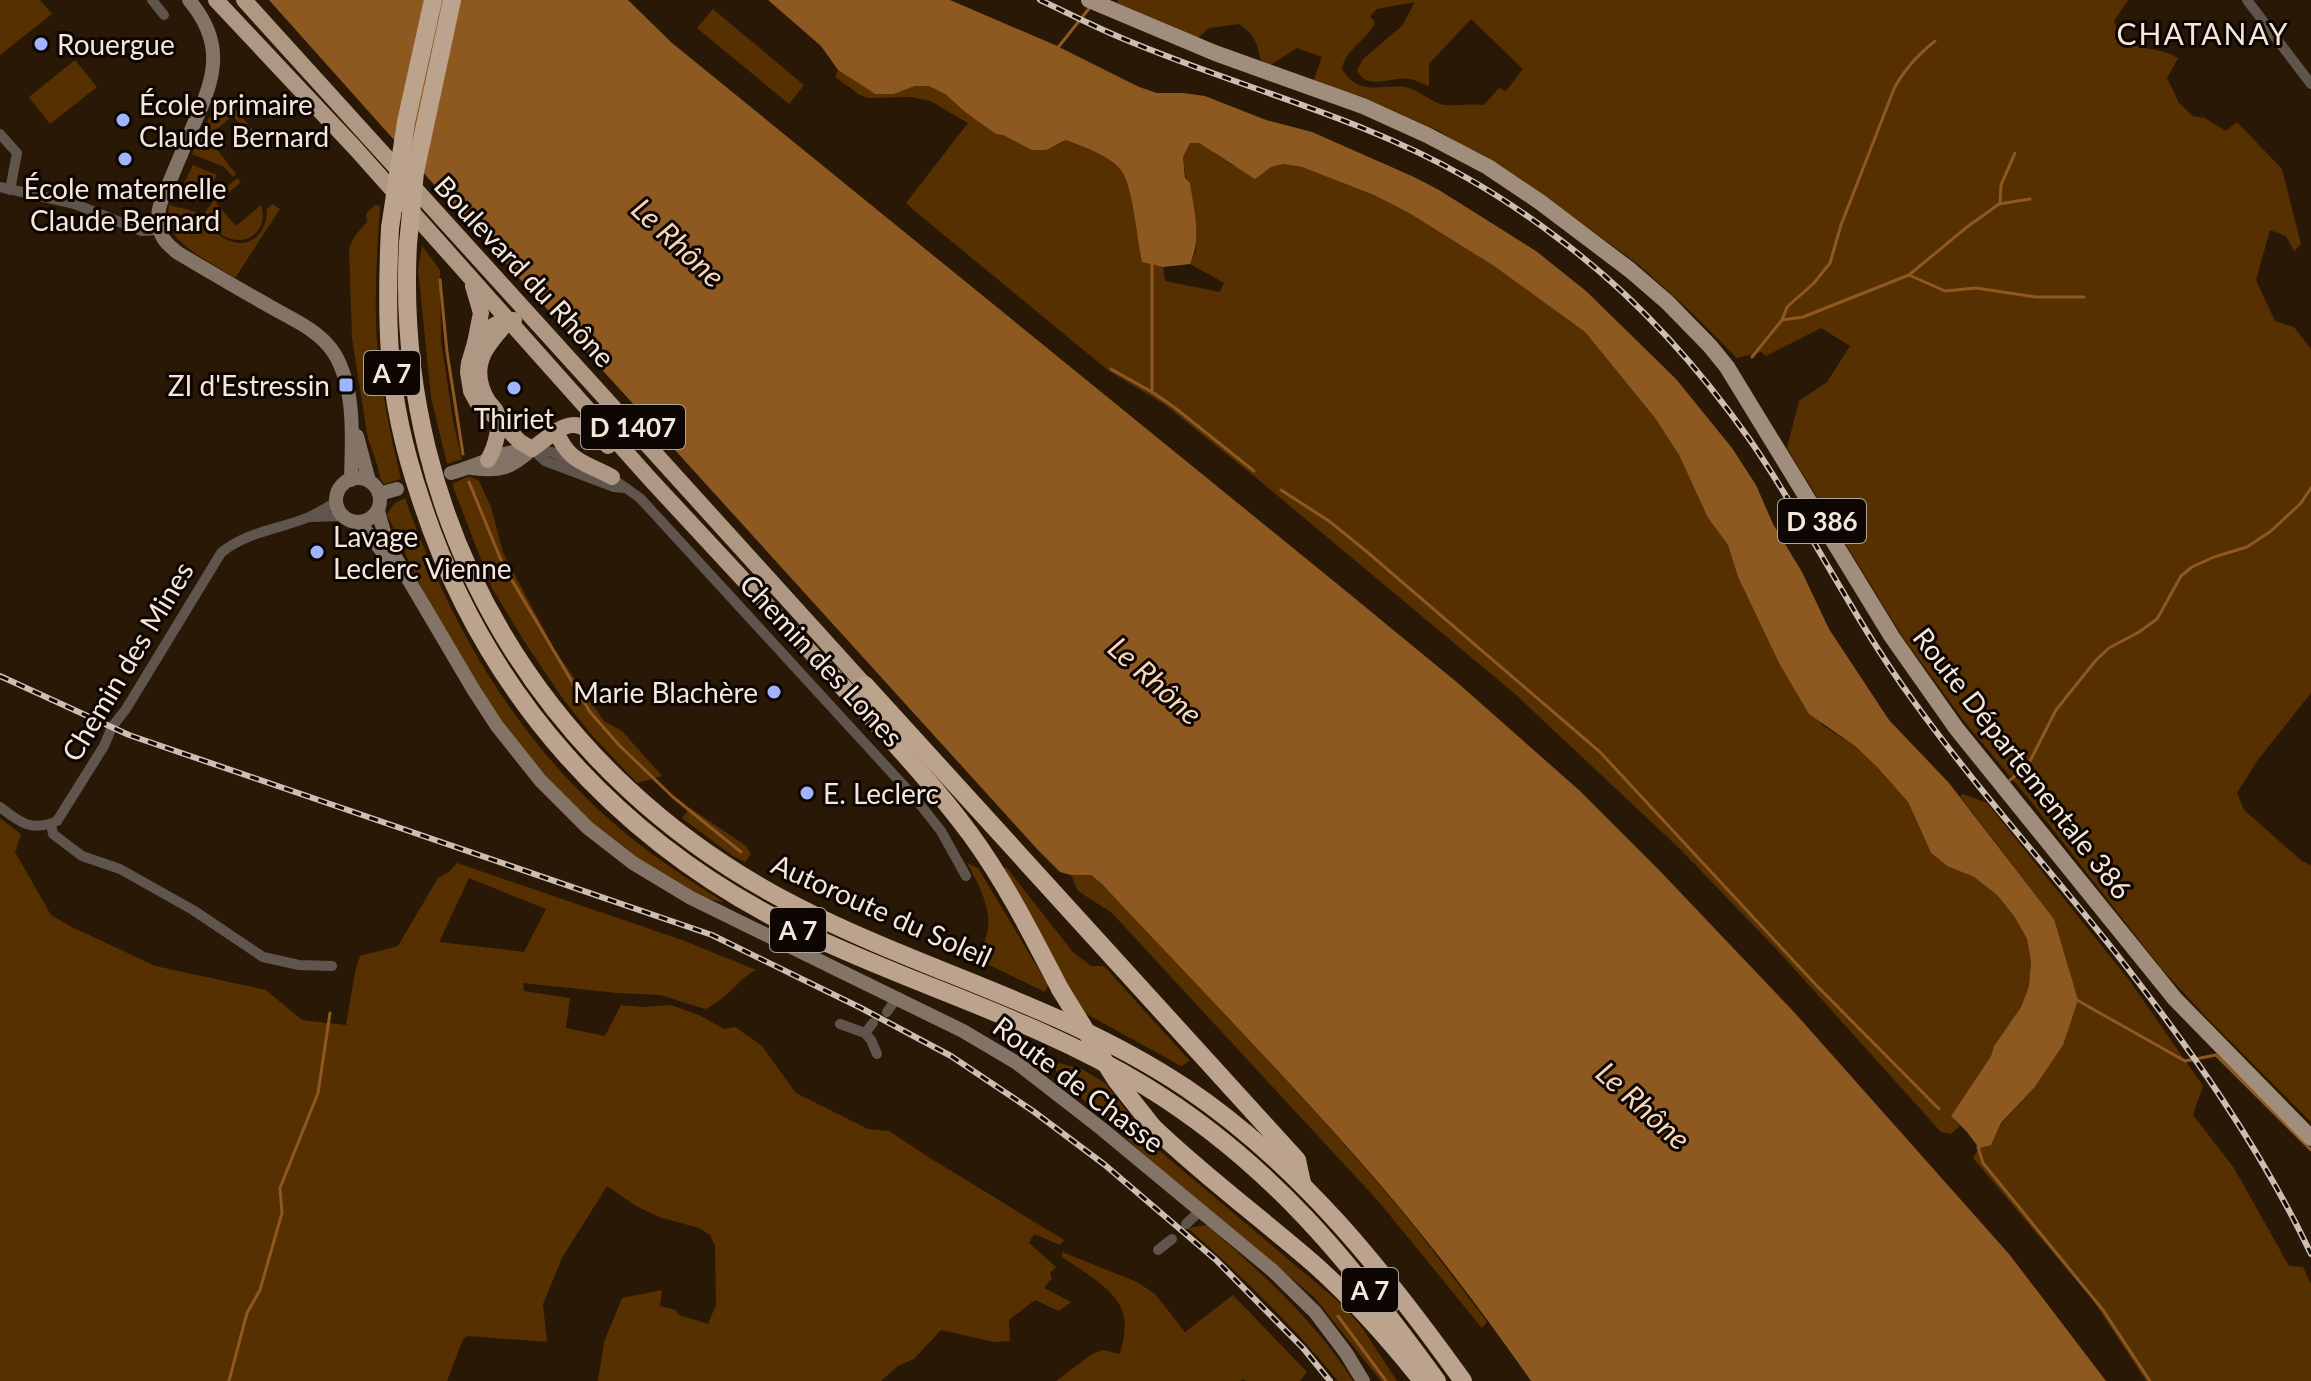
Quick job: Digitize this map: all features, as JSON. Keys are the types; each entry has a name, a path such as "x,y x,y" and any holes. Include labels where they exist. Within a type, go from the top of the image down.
{"highway":[{"name":"Boulevard du Rhône","path":"216,0 355,148 506,320 830,673"},
{"name":"Boulevard du Rhône","path":"244,0 865,685"},
{"name":"Autoroute du Soleil","path":"433,0 406,122 390,228 390,354 396,397 408,456 450,579 490,655 539,723 576,768 628,818 711,881 759,910 849,953 1053,1038 1113,1068 1191,1116 1248,1160 1304,1214 1361,1279 1437,1381"},
{"name":"Autoroute du Soleil","path":"452,0 415,172 408,244 410,356 415,393 427,451 464,561 508,644 561,720 596,759 670,827 755,884 796,907 863,937 1100,1037 1209,1104 1247,1133 1302,1183 1377,1265 1463,1381"},
{"path":"397,171 453,242 505,298 508,307 502,329 488,345 480,365 482,390 497,418 496,441 488,460"},
{"path":"471,280 481,313 468,372 471,391 478,404 532,449 567,425 578,424 589,429 632,470 650,479"},
{"path":"475,343 493,324 518,319 663,477 750,558"},
{"path":"556,431 566,451 612,477"},
{"path":"830,673 970,834 1028,927 1060,989 1116,1080 1153,1127 1325,1274 1425,1381"},
{"path":"865,685 1297,1160 1302,1183"}],"main road":[{"path":"189,0 200,14 210,36 214,66 207,96 158,208 160,230 165,241 178,253 304,326 327,343 339,363 346,385 350,413 351,480"},
{"name":"Route Départementale 386","path":"1089,0 1215,53 1363,106 1427,135 1488,167 1540,202 1667,302 1727,367 1892,637 1956,728 2175,999 2311,1138"},
{"path":"350,413 369,481 379,494 378,511 368,520 350,520 339,509 341,487 351,480 369,481"},
{"path":"451,473 471,468 510,450 532,449"},
{"path":"471,468 488,470 516,464 532,449"},
{"path":"379,494 397,489"},
{"name":"Route de Chasse","path":"378,511 387,543 497,726 540,780 588,828 633,863 681,893 963,1031 1017,1063 1272,1270 1315,1312 1363,1381"},
{"name":"Route de Chasse","path":"359,522 416,595"}],"street":[{"path":"152,0 164,15"},
{"path":"2247,0 2311,84"},
{"path":"0,134 17,153 5,188 75,204 142,231 160,230"},
{"name":"Chemin des Lones","path":"532,449 552,452 571,464 612,477 640,498 915,798 941,831 966,876"},
{"name":"Chemin des Lones","path":"532,449 545,461 614,487 628,488"},
{"name":"Chemin des Mines","path":"51,824 63,815 112,727 221,553 247,538 339,509"},
{"path":"0,807 25,825 51,824 53,834 75,852 120,869 172,898 263,957 299,965 332,966"},
{"path":"887,1012 896,999"},
{"path":"865,1033 873,1023"},
{"path":"840,1024 865,1033 877,1054"},
{"path":"1186,1224 1200,1211"},
{"path":"1158,1250 1172,1239"}],"shaded area":[{"path":"0,0 40,0 52,14 0,55"},
{"path":"1118,0 2128,0 2114,21 2121,33 2135,45 2178,58 2167,78 2179,103 2193,116 2205,118 2226,131 2237,122 2282,169 2301,244 2294,251 2286,236 2270,230 2256,280 2275,321 2294,327 2311,349 2311,693 2257,761 2237,793 2244,810 2302,861 2311,865 2311,1122 2161,968 1964,721 1902,636 1787,448 1799,401 1827,382 1850,346 1821,328 1766,356 1761,352 1737,358 1639,265 1540,193 1439,131 1363,97 1313,82 1322,57 1297,48 1270,65 1260,59 1254,39 1239,24 1209,28 1197,39 1117,3","holes":["1415,2 1402,26 1363,59 1357,70 1361,77 1373,82 1410,79 1429,86 1429,64 1471,19 1523,69 1506,91 1499,88 1484,105 1440,104 1409,88 1363,86 1349,78 1342,69 1344,62 1372,28 1375,22 1370,16 1377,9"]},
{"path":"713,9 804,85 789,104 697,28"},
{"path":"75,60 97,87 50,124 29,97"},
{"path":"838,70 875,94 894,94 915,86 930,86 945,94 965,112 1032,150 1066,140 1110,160 1121,170 1129,187 1142,262 1163,267 1165,281 1220,292 1224,283 1190,264 1196,251 1183,157 1190,143 1199,143 1232,165 1259,175 1283,164 1302,167 1374,195 1494,266 1585,332 1655,418 1679,455 1708,518 1728,545 1738,577 1779,663 1822,725 1855,746 1878,768 1908,802 1931,853 1947,866 1974,877 1997,895 2027,939 2031,961 2029,986 2021,1007 1951,1116 1960,1126 1951,1134 1941,1132 1780,953 1680,849 1514,693 1254,476 1164,404 1109,371 906,203 968,123 930,101 912,97 869,98 860,95 835,77"},
{"path":"226,98 257,135 252,139 233,116 207,137 236,174 233,177 224,167 192,154 209,118"},
{"path":"193,165 217,175 199,202 179,194"},
{"path":"237,178 241,182 216,203 236,226 261,205 263,213 256,233 236,240 221,234 204,214 216,197"},
{"path":"272,204 280,209 235,278 184,244 172,231 168,221 169,205 189,210 204,218 225,239 243,243 263,229 267,209"},
{"path":"375,205 380,206 377,343 386,411 401,479 384,484 368,439 352,338 349,249 354,237 367,222 366,214"},
{"path":"422,246 440,270 441,340 462,459 447,464 431,397 418,269"},
{"path":"469,476 479,481 491,507 503,553 556,652 604,721 622,731 662,776 637,783 589,732 526,644 492,588 452,484"},
{"path":"405,498 443,592 466,637 520,721 551,761 624,832 724,902 690,891 638,859 595,825 557,788 522,747 461,658 410,563 387,514 395,503"},
{"path":"1963,794 1987,803 2129,980 2203,1086 2193,1115 2234,1168 2289,1266 2303,1267 2311,1284 2311,1381 2146,1381 2093,1300 1973,1158 1979,1148 1991,1144 2001,1124 2034,1088 2054,919 1960,796"},
{"path":"690,808 746,846 751,854 745,862 682,818"},
{"path":"0,818 21,834 15,852 51,915 155,966 266,990 302,1020 346,1025 360,956 398,946 438,878 457,863 685,941 756,970 705,1009 660,995 523,983 524,991 570,998 566,1028 605,1036 621,1005 671,1005 699,1015 724,1029 735,1027 761,1045 796,1093 868,1129 889,1131 1064,1240 1060,1245 1034,1234 1029,1243 1056,1267 1044,1288 1071,1302 1059,1311 1035,1300 1009,1320 1010,1341 994,1342 941,1330 914,1359 898,1366 881,1381 598,1381 604,1342 622,1298 662,1290 660,1306 708,1324 716,1305 715,1245 710,1235 699,1228 659,1217 607,1186 562,1258 543,1304 547,1342 468,1336 463,1339 447,1381 0,1381","holes":["469,878 546,909 524,952 439,942"]},
{"path":"967,863 978,868 1048,985 1045,992 977,959 987,933 988,915"},
{"path":"1006,867 1073,952 1091,966 1104,966 1190,1061 1181,1066 1083,1012 1001,871"},
{"path":"1071,875 1091,875 1102,884 1314,1110 1436,1254 1487,1322 1482,1328 1379,1202 1112,913 1078,891"},
{"path":"1059,1063 1082,1069 1105,1083 1162,1153 1339,1302 1361,1326 1397,1381 1381,1381 1315,1298 1149,1159 1074,1091 1056,1071"},
{"path":"1207,1225 1304,1317 1353,1381 1338,1381 1266,1302 1188,1228"},
{"path":"1062,1252 1137,1282 1155,1294 1185,1332 1233,1295 1307,1372 1300,1381 1056,1381 1092,1354 1103,1350 1120,1354 1125,1327 1116,1299 1099,1282 1062,1257"}],"water":[{"name":"Le Rhône","path":"269,0 628,0 672,43 1459,684 1580,791 1794,1012 2009,1254 2106,1381 1531,1381 1422,1235 1314,1110 1102,884 1091,875 1060,872 1038,850"},
{"path":"768,0 950,0 1055,45 1139,87 1157,93 1205,96 1266,120 1312,132 1414,177 1536,251 1586,291 1676,379 1732,448 1756,485 1773,524 1802,572 1829,629 1889,720 1949,783 2054,919 2078,1000 2063,1045 2034,1088 2001,1123 1991,1145 1979,1148 1951,1116 2021,1007 2029,986 2031,961 2027,939 1997,895 1974,877 1947,866 1931,853 1908,802 1878,768 1855,746 1809,714 1779,663 1738,577 1728,545 1708,518 1679,455 1655,418 1585,332 1494,266 1374,195 1302,167 1283,164 1271,167 1255,179 1199,143 1190,143 1183,157 1196,224 1196,244 1190,264 1163,267 1142,262 1129,188 1121,170 1110,160 1066,140 1046,150 1032,150 996,134 945,94 929,86 915,86 894,94 875,94 838,70 821,46"}],"waterway":[{"path":"1056,50 1091,6"},
{"path":"1782,320 1787,307 1814,283 1830,263 1841,225 1894,89 1912,63 1935,41"},
{"path":"2000,202 2001,185 2015,153"},
{"path":"1909,275 1999,204 2030,199"},
{"path":"1152,264 1152,392"},
{"path":"1752,357 1782,320 1803,317 1909,275 1945,291 1976,288 2036,297 2084,297"},
{"path":"440,280 447,352 463,454"},
{"path":"1111,369 1174,407 1254,471"},
{"path":"469,482 503,565 590,712 673,797 741,852"},
{"path":"2010,780 2027,767 2056,710 2096,660 2109,648 2157,619 2181,576 2214,557 2247,547 2271,531 2301,503 2311,488"},
{"path":"1281,490 1329,521 1366,551 1600,752 1817,986 1939,1109"},
{"path":"2075,999 2185,1061 2216,1055 2311,1150"},
{"path":"229,1381 247,1313 260,1290 282,1213 280,1188 318,1093 330,1013"},
{"path":"1978,1147 1983,1163 2103,1310 2150,1381"},
{"path":"1338,1316 1386,1381"}],"railway":[{"path":"1040,0 1124,39 1341,119 1426,156 1503,199 1537,223 1586,260 1638,307 1686,358 1750,440 1890,668 1936,732 2170,1024 2246,1136 2311,1254"},
{"path":"0,676 129,735 712,935 861,1008 951,1056 1033,1111 1105,1165 1216,1260 1303,1348 1330,1381"}],"place":[{"name":"Rouergue","path":"41,44"},
{"name":"École primaire Claude Bernard","path":"123,120"},
{"name":"École maternelle Claude Bernard","path":"125,159"},
{"name":"ZI d'Estressin","path":"346,385"},
{"name":"Thiriet","path":"514,388"},
{"name":"Lavage Leclerc Vienne","path":"317,552"},
{"name":"Marie Blachère","path":"774,692"},
{"name":"E. Leclerc","path":"807,793"}],"district":[{"name":"CHATANAY","path":"2203,33"}]}
